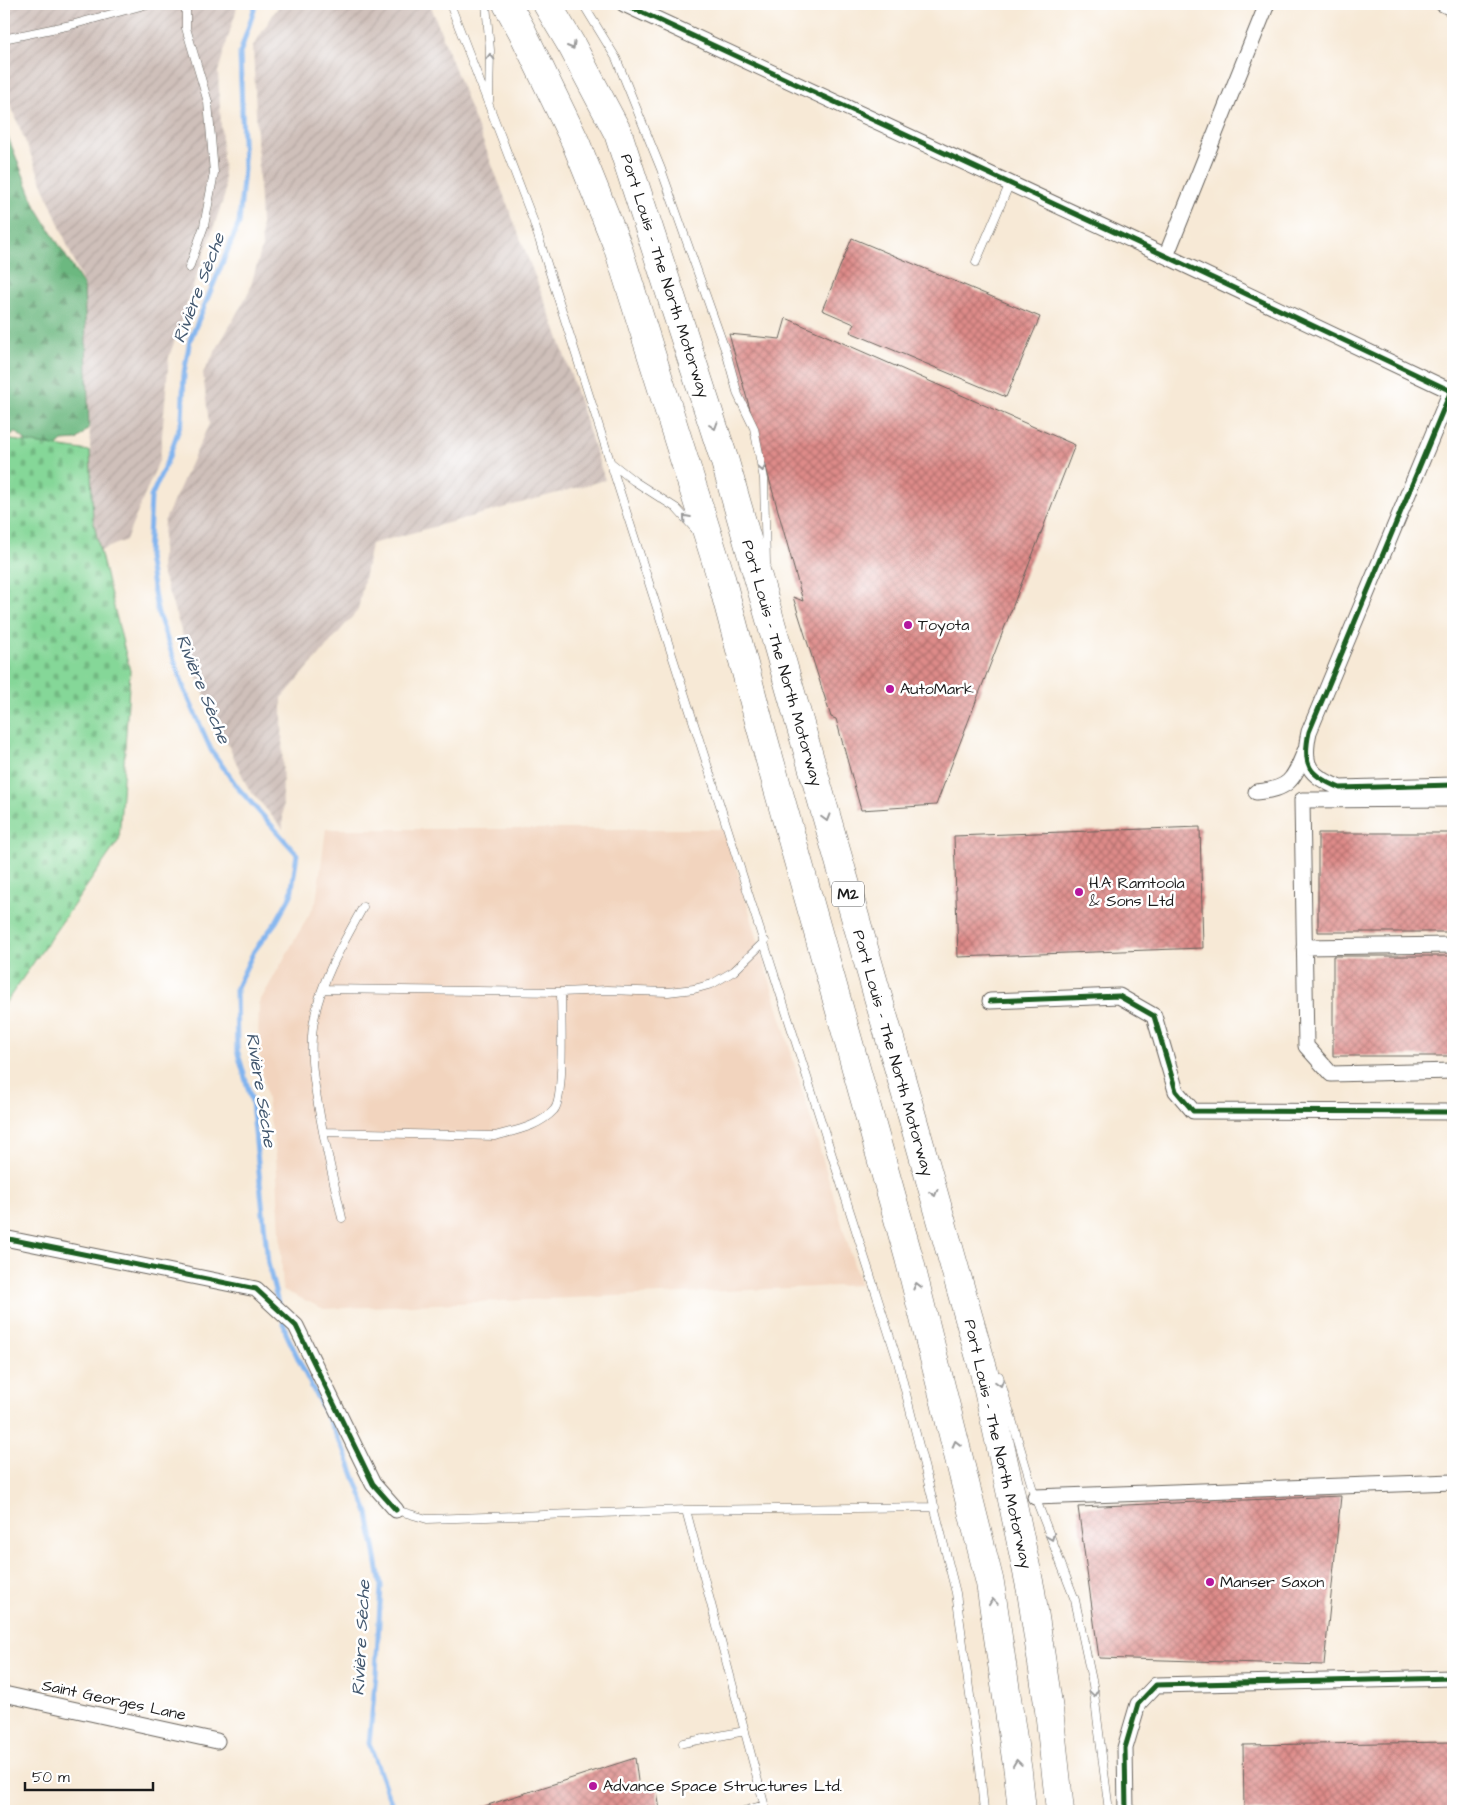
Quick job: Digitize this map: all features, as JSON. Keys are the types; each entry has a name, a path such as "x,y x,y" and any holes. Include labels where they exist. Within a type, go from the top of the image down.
{"highway":[{"name":"M2","path":"506,4 522,31 575,141 616,245 720,574 760,725 909,1258 990,1583 1022,1811"},
{"name":"Port Louis – The North Motorway","path":"547,4 572,46 618,133 725,462 947,1239 984,1372 1031,1591 1050,1710 1060,1811"}],"street":[{"path":"624,4 1452,389 1309,732 1305,750 1296,772 1288,783 1274,790 1256,792"},
{"path":"1166,256 1267,4"},
{"path":"1443,4 1453,9"},
{"path":"1305,750 1307,764 1315,774 1328,783 1340,788 1453,786"},
{"path":"1453,799 1302,800 1306,1046 1331,1074 1453,1071"},
{"path":"1304,947 1453,945"},
{"path":"990,1002 1119,996 1154,1016 1176,1091 1193,1111 1453,1112"},
{"path":"4,1238 256,1289 296,1326 373,1484 396,1510"},
{"path":"1035,1497 1453,1482"},
{"path":"1126,1811 1125,1748 1138,1704 1156,1685 1453,1678"},
{"name":"Saint Georges Lane","path":"4,1694 217,1741"}],"lane":[{"path":"8,38 70,25 148,4"},
{"path":"186,4 186,28 208,102 214,173 204,226 189,268"},
{"path":"450,4 533,220 898,1362 956,1593 984,1811"},
{"path":"486,4 490,50 489,106"},
{"path":"583,4 616,58 661,169 727,355 738,395 754,428 764,479 767,571"},
{"path":"976,262 1010,183"},
{"path":"610,462 634,481 676,508 698,531 720,574"},
{"path":"767,580 769,615"},
{"path":"342,1218 312,1071 311,1040 315,1014 322,989 363,907"},
{"path":"322,989 668,992 694,989 712,984 734,971 765,941"},
{"path":"323,1132 496,1136 539,1123 556,1108 561,1089 561,992"},
{"path":"947,1239 973,1300"},
{"path":"997,1370 1035,1497 1075,1600 1093,1685 1109,1811"},
{"path":"396,1510 427,1519 686,1510 935,1507"},
{"path":"686,1510 765,1808 744,1811"},
{"path":"683,1743 745,1731"}],"shaded area":[{"path":"4,4 238,4 218,72 225,194 169,357 160,458 126,540 100,551 93,519 84,286 4,89"},
{"path":"280,4 430,4 558,336 605,480 371,544 358,610 282,698 283,829 248,788 197,678 161,570 164,522 209,424 203,373 249,292 262,247 253,46"},
{"path":"326,829 725,829 860,1285 324,1309 283,1290 276,1156 258,1045 259,1003 316,902"}],"green space":[{"path":"4,127 36,207 84,286 89,428 77,440 62,441 39,463 28,455 25,440 15,431 4,444"},
{"path":"4,439 90,451 93,519 130,671 119,840 4,1005"}],"building":[{"path":"852,238 1040,317 1006,397 850,332 854,324 822,310"},
{"name":"Toyota","path":"786,318 1075,445 936,805 861,810 836,719 831,717 793,597 803,601 729,334 780,339"},
{"name":"H.A Ramtoola & Sons Ltd","path":"1200,827 1203,948 958,957 954,836"},
{"path":"1318,833 1453,833 1453,932 1318,932"},
{"path":"1333,956 1453,956 1453,1056 1333,1056"},
{"name":"Manser Saxon","path":"1341,1496 1324,1665 1099,1658 1078,1507"},
{"path":"1453,1742 1453,1811 1244,1811 1243,1745"},
{"name":"Advance Space Structures Ltd.","path":"635,1758 639,1789 656,1783 660,1811 469,1811"}],"waterway":[{"name":"Rivière Sèche","path":"256,4 240,53 244,169 239,223 190,340 184,373 182,420 169,457 151,497 148,557 157,610 183,686 211,750 238,788 297,854 291,895 276,922 254,951 236,989 237,1050 252,1102 268,1263 278,1303"},
{"name":"Rivière Sèche","path":"283,1319 286,1333 346,1454 368,1513 381,1586 376,1674 369,1743 395,1811"}],"cycle path":[{"path":"624,4 1451,391"},
{"path":"1453,386 1309,732 1306,753 1307,761 1314,773 1340,788 1453,785"},
{"path":"990,1001 1119,996 1154,1016 1176,1091 1193,1111 1453,1112"},
{"path":"4,1238 256,1289 296,1326 373,1484 396,1510"},
{"path":"1126,1811 1125,1748 1138,1704 1156,1685 1453,1678"}],"place":[{"name":"Toyota","path":"908,625"},
{"name":"AutoMark","path":"890,689"},
{"name":"H.A Ramtoola & Sons Ltd","path":"1079,892"},
{"name":"Manser Saxon","path":"1210,1582"},
{"name":"Advance Space Structures Ltd.","path":"593,1786"}]}
